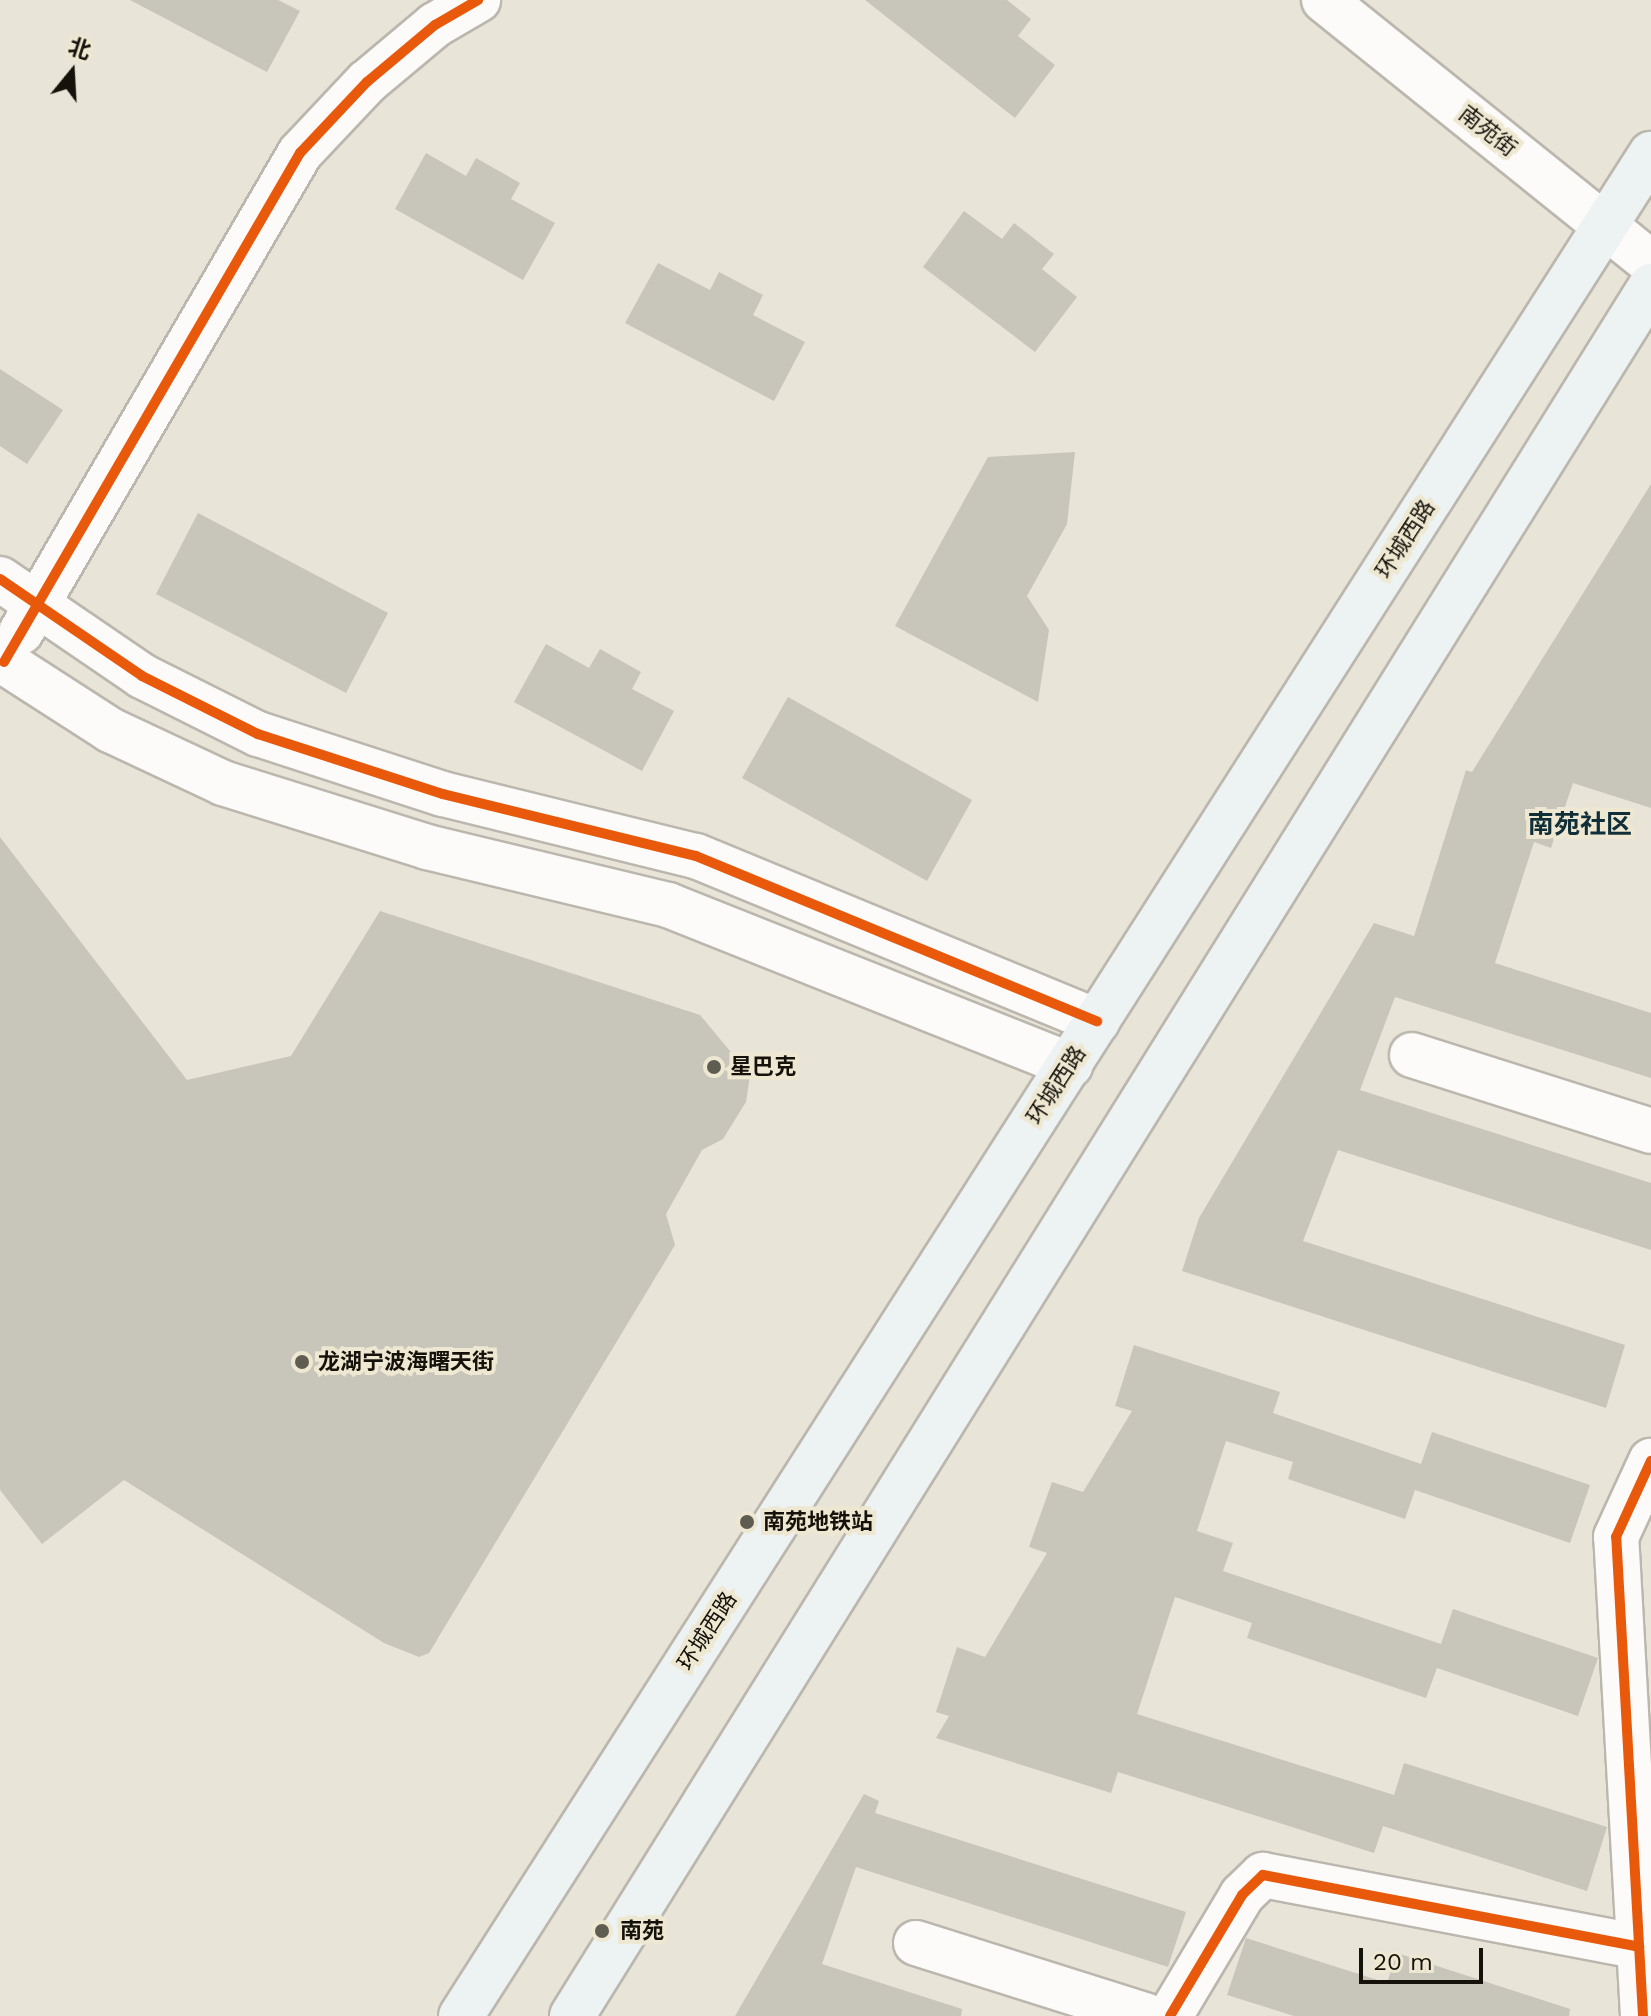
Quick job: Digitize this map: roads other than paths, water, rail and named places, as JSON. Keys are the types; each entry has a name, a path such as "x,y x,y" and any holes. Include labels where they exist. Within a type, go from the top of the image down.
{"main road":[{"name":"环城西路","path":"461,2016 1651,154"},
{"path":"572,2016 1651,286"}],"street":[{"path":"478,0 435,25 367,82 300,153 36,609 2,660 110,730 223,783 427,847 668,905 1070,1065"},
{"name":"南苑街","path":"1324,0 1651,263"},
{"path":"0,579 36,609 142,676 258,734 443,794 696,856 1097,1021"},
{"path":"1412,1055 1651,1131"},
{"path":"1170,2016 1242,1895 1263,1875 1644,1984 1638,1682 1616,1537 1651,1461"},
{"path":"916,1943 1147,2016"}],"place":[{"name":"星巴克","path":"714,1067"},
{"name":"龙湖宁波海曙天街","path":"302,1362"},
{"name":"南苑地铁站","path":"747,1522"},
{"name":"南苑","path":"602,1931"}],"district":[{"name":"南苑社区","path":"1580,825"}]}
